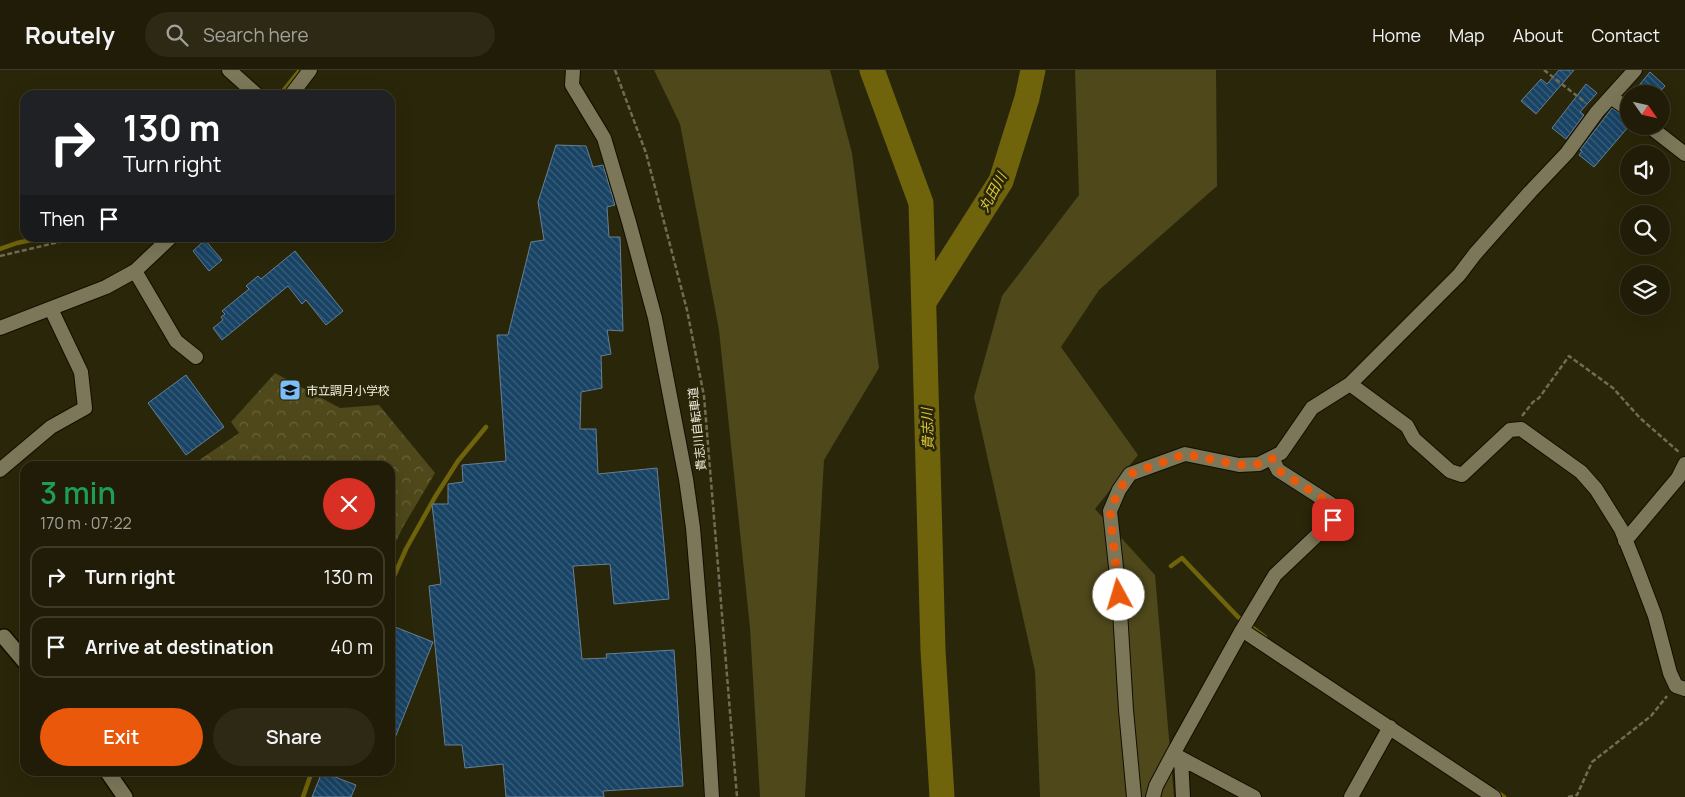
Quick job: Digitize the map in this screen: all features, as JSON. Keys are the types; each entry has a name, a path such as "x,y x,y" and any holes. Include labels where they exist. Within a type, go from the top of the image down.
{"street":[{"path":"229,70 251,90"},
{"path":"295,90 310,70"},
{"path":"573,70 572,85 604,138 629,222 655,318 684,469 693,528 712,797"},
{"path":"1134,797 1126,710 1119,595 1110,511 1119,490 1130,474 1185,454 1239,465 1259,464 1281,453 1312,408 1350,384 1460,275 1475,254 1567,153 1597,112 1635,70"},
{"path":"1611,97 1620,104"},
{"path":"1661,135 1685,154"},
{"path":"0,328 106,287 135,271 166,242"},
{"path":"135,271 176,341 196,358"},
{"path":"0,470 51,427 85,408 81,372 52,309"},
{"path":"1350,384 1407,426 1414,438 1450,471 1462,475 1510,430 1521,429 1581,472 1596,489 1626,541 1654,616 1670,673 1680,687"},
{"path":"1153,797 1156,786 1177,756 1242,630 1275,575 1333,520 1331,504 1278,470 1272,458"},
{"path":"1626,541 1678,478 1685,464"},
{"path":"1242,630 1494,797"},
{"path":"2,636 20,656"},
{"path":"1351,797 1390,727"},
{"path":"1177,756 1230,791 1254,797"},
{"path":"1177,756 1183,797"},
{"path":"110,776 125,797"}],"path":[{"name":"貴志川自転車道","path":"615,70 646,153 687,310 704,396 737,797"},
{"path":"1544,70 1597,112"},
{"path":"0,256 59,242"},
{"path":"1510,430 1533,402 1539,398 1569,356 1613,388 1640,418 1685,457"},
{"path":"1568,797 1577,795 1592,762 1651,716 1680,687"}],"green space":[{"path":"654,70 830,70 852,153 879,368 824,460 805,797 760,797 750,628 719,330 680,124"},
{"path":"1075,70 1216,70 1217,186 1099,290 1061,347 1138,455 1095,509 1155,575 1174,797 1040,797 1035,671 974,397 1002,296 1079,195"},
{"path":"275,373 340,408 379,405 435,473 395,543 395,461 198,461 239,433 231,422"}],"building":[{"path":"1559,70 1574,70 1536,114 1521,101 1541,79 1547,84"},
{"path":"1650,72 1664,85 1639,85"},
{"path":"1586,84 1597,93 1580,112 1584,115 1566,139 1552,128"},
{"path":"1612,108 1620,113 1621,135 1594,167 1579,155 1582,151 1580,150"},
{"path":"556,145 586,146 593,167 603,165 615,205 607,207 609,237 620,237 623,331 607,330 611,354 601,356 602,388 581,392 580,429 596,429 598,474 657,468 669,599 614,604 610,564 573,566 582,659 607,658 606,654 674,650 683,786 603,791 604,797 506,797 503,764 465,768 462,745 445,745 429,586 441,584 432,504 448,504 448,484 463,482 462,465 506,461 497,335 508,335 531,242 544,240 538,202"},
{"path":"203,242 207,242 222,260 209,271 193,251"},
{"path":"295,251 343,311 326,325 306,300 302,304 288,286 222,340 213,328 223,320 221,317 225,314 222,311 249,289 246,286 258,276 261,279"},
{"path":"186,375 224,427 186,455 148,403"},
{"path":"395,627 433,642 395,738"},
{"path":"320,776 332,776 356,785 351,797 312,797"}],"waterway":[{"path":"284,90 300,70"},
{"name":"貴志川","path":"872,70 921,203 933,650 942,797"},
{"name":"丸田川","path":"924,302 1001,181 1027,98 1033,70"},
{"path":"0,249 22,242"},
{"path":"395,574 406,549 435,497 458,461 486,427"},
{"path":"1171,566 1182,558 1238,617 1265,637"},
{"path":"303,797 310,776"},
{"path":"1496,791 1504,797"}],"place":[{"name":"市立調月小学校","path":"290,390"}],"route":[{"path":"1119,595 1110,511 1119,490 1130,474 1185,454 1239,465 1259,464 1272,458 1278,470 1331,504 1333,520"}]}
